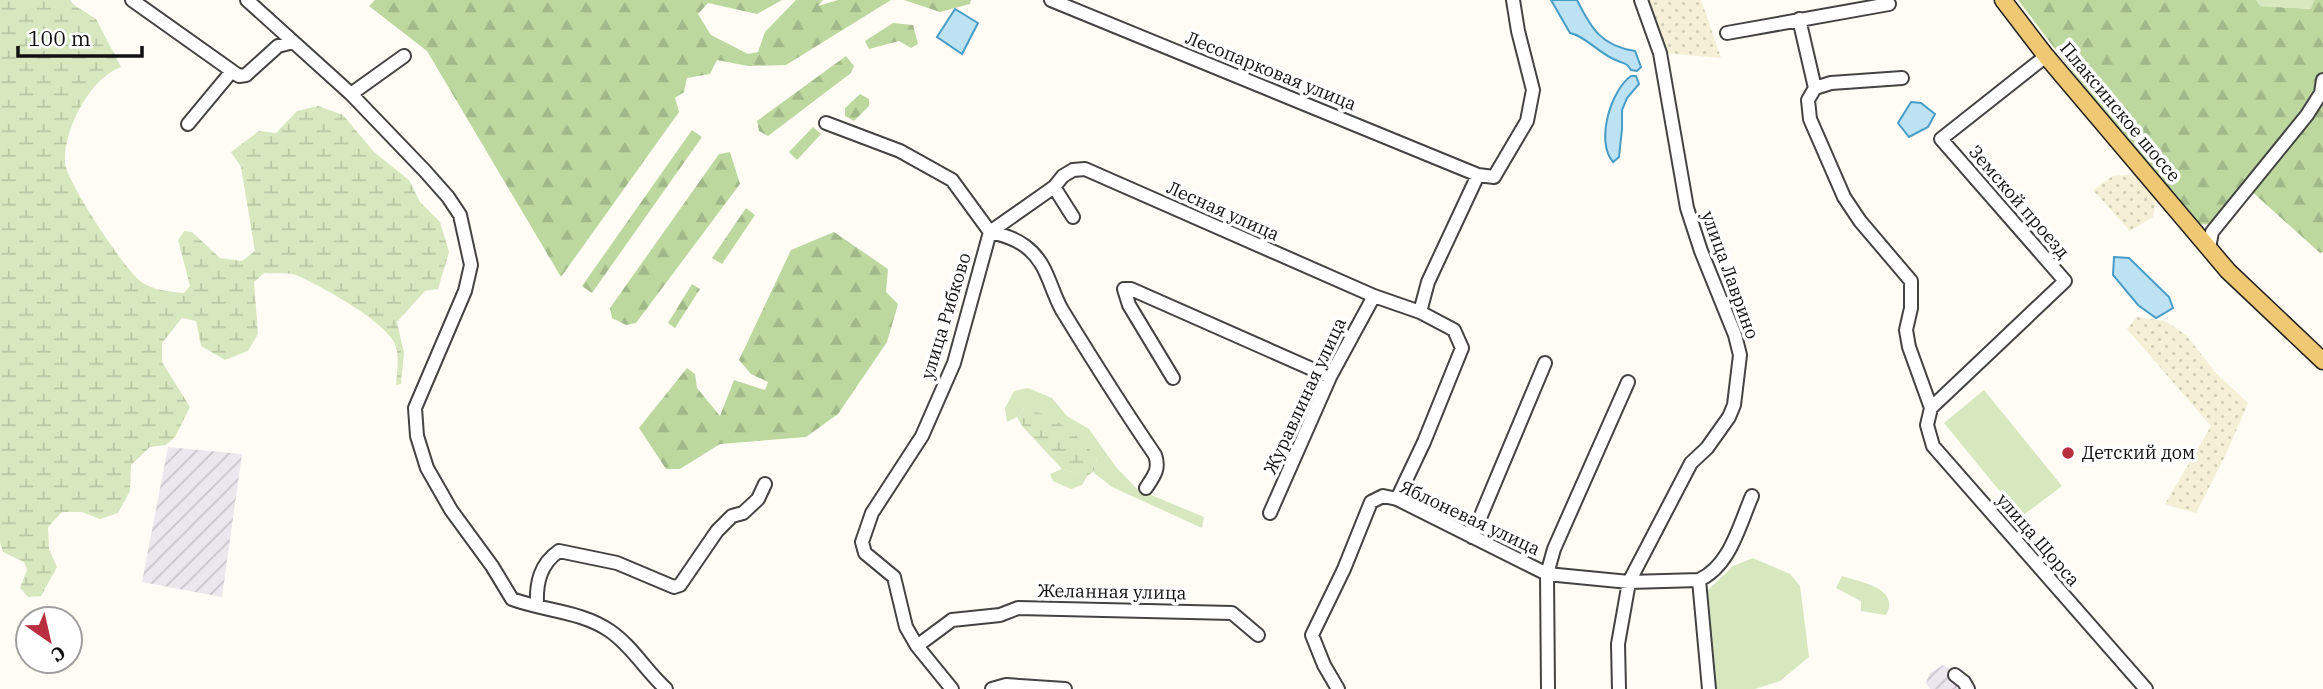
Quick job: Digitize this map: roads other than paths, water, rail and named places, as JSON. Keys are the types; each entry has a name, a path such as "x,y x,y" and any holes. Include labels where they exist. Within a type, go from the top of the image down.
{"main road":[{"name":"Плаксинское шоссе","path":"2003,0 2046,56 2209,248 2258,301 2323,361"}],"street":[{"path":"132,0 150,5 239,76 246,75 278,46 293,42"},
{"path":"247,0 351,94 448,197 460,215 471,265 465,290 415,408 416,436 426,468 451,510 513,599 585,618 610,630 666,689"},
{"name":"Лесопарковая улица","path":"1051,0 1478,175"},
{"path":"1419,312 1428,282 1478,175 1494,177 1527,121 1533,90 1513,0"},
{"name":"улица Лаврино","path":"1619,689 1618,644 1629,582 1692,463 1707,448 1729,417 1734,405 1740,365 1735,335 1701,251 1687,208 1660,53 1641,0"},
{"path":"1727,33 1889,4"},
{"path":"1799,19 1815,88 1831,83 1902,78"},
{"path":"351,94 404,56"},
{"name":"Земской проезд","path":"1930,407 2065,281 1941,139 2046,56"},
{"path":"188,124 232,71"},
{"path":"2209,248 2212,232 2307,115 2321,93 2323,80"},
{"name":"улица Щорса","path":"1815,88 1808,100 1810,119 1844,197 1860,221 1911,281 1911,308 1906,330 1909,347 1930,407 1927,425 1933,446 2146,689"},
{"path":"827,123 900,151 952,180 990,232 1008,236 1026,247 1048,274 1058,302 1097,369 1155,455 1158,465 1146,488"},
{"name":"Лесная улица","path":"990,232 1054,187 1063,176 1073,170 1085,169 1374,296 1419,312 1454,330 1462,348 1424,442 1397,499"},
{"path":"1054,187 1073,217"},
{"name":"улица Рибково","path":"917,646 906,627 894,577 865,553 862,542 872,513 922,436 954,363 990,232"},
{"path":"1173,378 1129,305 1124,289 1131,289 1330,377"},
{"name":"Журавлиная улица","path":"1270,513 1330,377 1374,296"},
{"path":"1472,537 1545,363"},
{"path":"1548,689 1547,573 1554,550 1629,382"},
{"path":"537,605 539,574 552,555 559,551 617,563 674,587 680,584 717,531 732,516 743,513 758,499 765,484"},
{"name":"Яблоневая улица","path":"1338,689 1324,665 1312,635 1344,569 1371,502 1383,496 1397,499 1547,573 1629,582 1699,580"},
{"path":"1709,689 1699,580 1711,575 1727,554 1752,496"},
{"name":"Желанная улица","path":"917,646 951,620 1000,615 1017,608 1232,613 1258,635"},
{"path":"917,646 952,689"},
{"path":"1955,675 1968,689"},
{"path":"992,689 1006,685 1065,689"}],"water":[{"path":"1551,0 1577,0 1598,34 1614,45 1635,51 1641,67 1637,71 1631,70 1626,64 1570,33"},
{"path":"955,9 978,23 962,54 937,37"},
{"path":"1631,76 1636,76 1639,84 1627,98 1622,110 1619,157 1613,162 1605,142 1608,116 1617,92"},
{"path":"1911,102 1921,103 1935,114 1928,127 1909,137 1898,123"},
{"path":"2114,257 2129,258 2169,297 2173,308 2156,318 2138,305 2113,275"}],"place":[{"name":"Детский дом","path":"2068,453"}]}
